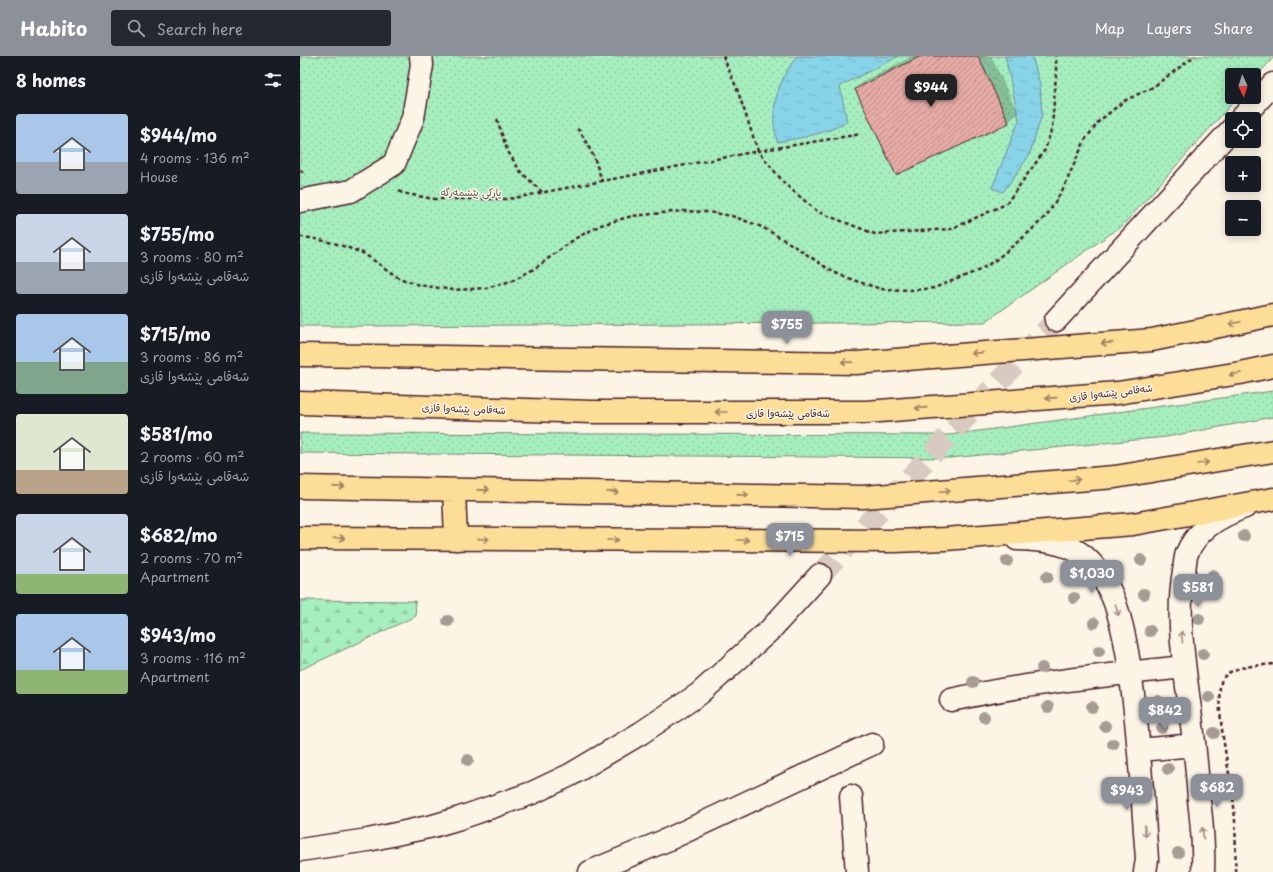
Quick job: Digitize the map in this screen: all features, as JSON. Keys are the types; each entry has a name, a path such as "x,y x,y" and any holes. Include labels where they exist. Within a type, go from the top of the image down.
{"main road":[{"path":"300,355 856,362 1152,340 1273,315"},
{"name":"شەقامی پێشەوا قازی","path":"300,403 592,412 866,412 1118,393 1240,373 1273,366"},
{"path":"300,487 864,497 1115,477 1273,451"},
{"path":"454,490 456,539"},
{"path":"300,538 879,541 945,539 1133,524 1271,499"}],"street":[{"path":"300,201 351,191 394,164 413,118 422,65 421,56"},
{"path":"1247,112 1273,84"},
{"path":"1056,320 1225,137"},
{"path":"1204,872 1204,850 1180,619 1182,583 1187,554 1204,529 1240,509 1271,499"},
{"path":"945,539 1014,538 1037,540 1063,545 1080,553 1092,563 1105,582 1115,602 1123,631 1130,673 1140,750 1147,859 1145,872"},
{"path":"300,850 368,840 434,826 481,811 532,792 570,775 642,733 699,694 770,630 820,576"},
{"path":"951,700 988,692 1184,667"},
{"path":"590,872 669,838 872,744"},
{"path":"1140,750 1194,745"},
{"path":"851,796 857,872"}],"path":[{"path":"724,56 738,89 758,152 785,184 818,212 875,234 951,228 1006,204 1045,150 1052,128 1056,56"},
{"path":"300,237 337,244 363,254 399,278 419,285 454,290 486,288 511,281 534,269 576,238 601,226 632,216 683,211 708,212 732,216 762,227 833,272 856,281 881,289 914,290 934,288 980,270 997,259 1026,235 1047,215 1063,189 1085,140 1099,122 1124,101 1153,87 1195,56"},
{"path":"497,119 507,150 520,171 542,193"},
{"path":"577,129 580,131 594,157 602,181"},
{"path":"374,177 402,192 434,199 509,199 860,134"},
{"path":"1235,872 1236,859 1233,800 1222,726 1220,690 1222,680 1231,671 1240,668 1273,664"}],"green space":[{"name":"پارکی پێشمەرگە","path":"300,56 1273,56 1273,58 1261,71 1261,68 1225,68 1225,104 1232,104 1123,225 985,322 300,326"},
{"path":"1273,391 1273,417 1166,437 950,458 300,453 300,433 949,435"},
{"path":"300,600 415,601 416,616 300,670"}],"water":[{"path":"797,56 899,56 840,86 847,122 822,133 777,142 774,126 774,109 776,100 780,85"},
{"path":"1005,56 1032,56 1040,84 1042,115 1029,156 1003,192 992,188 1019,120"}],"building":[{"path":"921,56 978,56 1009,123 896,175 855,89"}],"tunnel":[{"path":"820,575 1056,320"}]}
